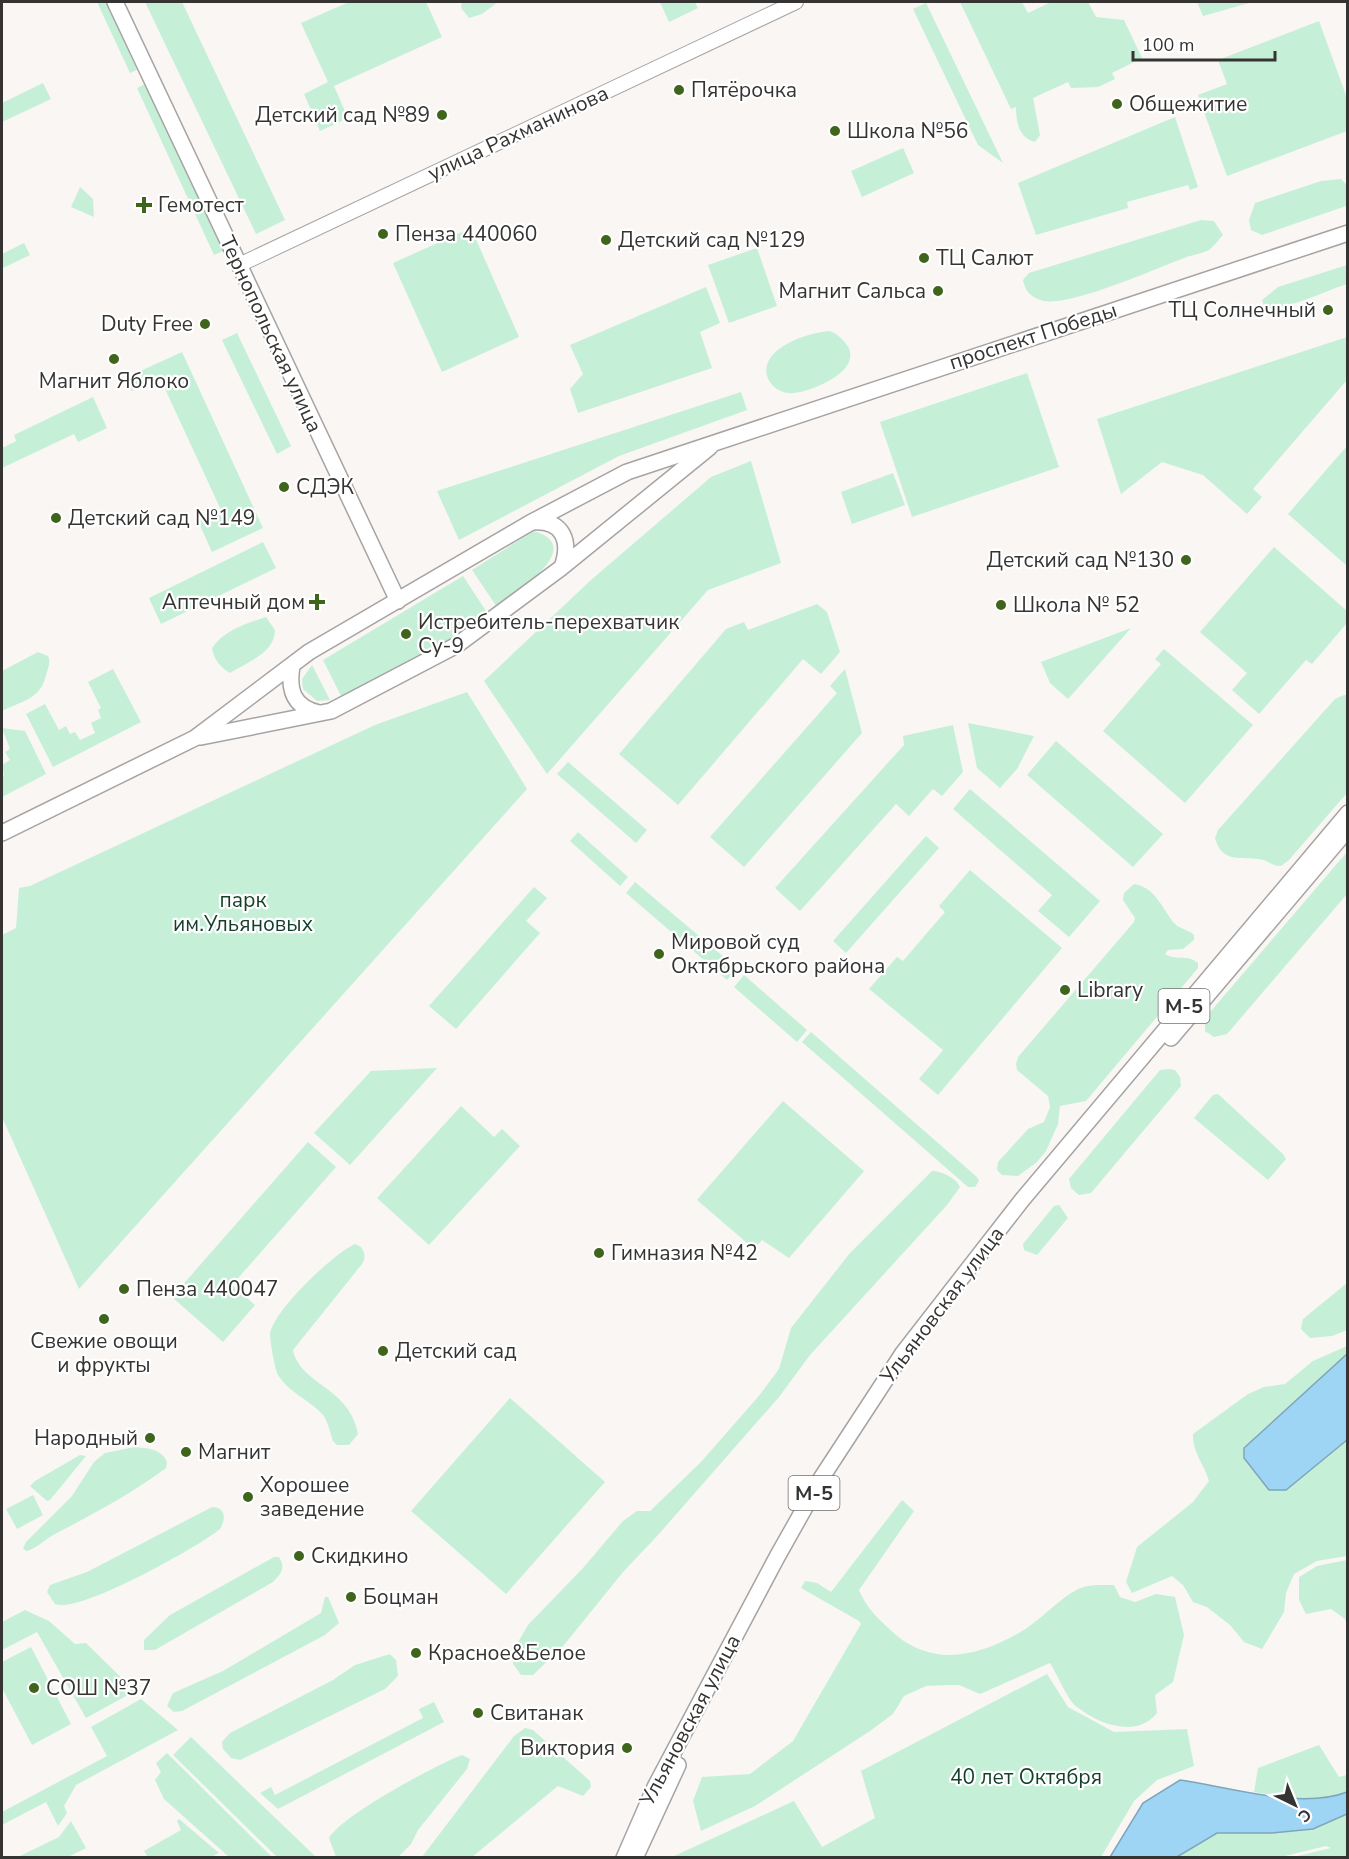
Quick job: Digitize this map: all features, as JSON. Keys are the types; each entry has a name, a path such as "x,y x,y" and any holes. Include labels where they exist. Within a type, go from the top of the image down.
{"main road":[{"name":"Тернопольская улица","path":"115,2 398,601"},
{"name":"улица Рахманинова","path":"239,265 796,2"},
{"name":"проспект Победы","path":"292,666 309,652 530,523 627,472 1347,233"},
{"name":"проспект Победы","path":"321,714 337,709 457,645 561,568 718,441"},
{"path":"530,523 547,522 560,531 566,543 561,568"},
{"path":"292,666 289,684 293,698 307,710 321,714"},
{"path":"2,833 195,738 292,666"},
{"path":"195,738 321,714"},
{"name":"Ульяновская улица","path":"1025,1204 1347,813"},
{"name":"Ульяновская улица","path":"624,1857 773,1566 860,1417 927,1320 1347,829"},
{"name":"Ульяновская улица","path":"635,1857 649,1811"}],"green space":[{"path":"97,2 106,2 137,70 130,73"},
{"path":"145,2 182,2 285,220 256,234"},
{"path":"349,2 426,2 442,37 334,86 348,118 320,131 304,94 328,82 301,23"},
{"path":"462,2 498,2 482,14 469,18 461,8"},
{"path":"660,2 695,2 698,8 669,22"},
{"path":"960,2 1022,2 1028,13 1051,2 1088,2 1096,17 1124,20 1142,58 1112,73 1115,79 1098,87 1071,88 1068,82 1033,98 1040,135 1035,142 1022,133 1016,107 1011,109"},
{"path":"1197,2 1253,2 1203,16"},
{"path":"926,3 1003,163 978,145 913,9"},
{"path":"1319,21 1347,98 1347,131 1227,176 1198,95 1227,84 1218,60"},
{"path":"43,83 51,99 2,122 2,103"},
{"path":"145,84 223,251 214,255 137,88"},
{"path":"1175,117 1198,187 1190,190 1188,185 1127,202 1128,208 1036,235 1018,183"},
{"path":"903,148 914,173 862,197 851,171"},
{"path":"1341,179 1347,185 1346,206 1262,235 1251,230 1249,220 1255,203 1321,181"},
{"path":"80,187 93,199 94,217 71,207"},
{"path":"1201,220 1214,221 1223,235 1209,250 1114,286 1074,298 1044,301 1032,296 1024,284 1023,280 1029,273"},
{"path":"471,228 519,337 442,372 393,263"},
{"path":"24,243 30,255 3,268 2,254"},
{"path":"757,248 777,306 729,323 708,265"},
{"path":"1347,265 1347,284 1297,303 1265,309 1262,300 1278,287"},
{"path":"706,287 720,323 700,332 712,368 578,413 570,389 583,374 570,345"},
{"path":"829,331 847,345 850,354 849,363 843,371 824,384 794,393 780,391 770,382 766,370 767,364 776,351 798,339"},
{"path":"237,333 291,446 277,454 222,340"},
{"path":"1347,337 1347,380 1253,489 1262,497 1247,514 1203,475 1162,462 1121,494 1097,419"},
{"path":"182,352 263,528 212,552 198,521 221,510 160,378 131,391 125,378"},
{"path":"1027,373 1059,467 912,517 880,422"},
{"path":"741,392 747,410 619,456 459,540 437,491"},
{"path":"93,397 107,428 78,442 74,434 2,468 2,448 16,441 14,435"},
{"path":"1347,446 1347,566 1288,514"},
{"path":"751,461 781,563 708,590 547,774 484,681 591,580 711,477"},
{"path":"893,473 905,505 852,524 841,492"},
{"path":"534,531 549,538 554,548 551,558 531,581 497,607 472,570"},
{"path":"263,542 276,568 161,624 149,598"},
{"path":"1274,547 1347,611 1347,623 1312,664 1306,660 1259,714 1232,690 1247,673 1200,632"},
{"path":"463,576 488,614 443,645 341,696 323,660"},
{"path":"817,604 827,612 840,652 821,674 803,659 678,805 619,754 726,629 744,622 748,630"},
{"path":"266,617 275,630 274,638 265,651 230,673 223,668 216,660 212,648 217,642 236,628"},
{"path":"1131,628 1068,699 1050,683 1041,662"},
{"path":"1164,649 1253,725 1185,803 1103,731 1161,664 1155,659"},
{"path":"38,652 48,656 49,661 40,689 30,698 2,711 2,671"},
{"path":"312,665 330,700 317,701 303,689 302,679"},
{"path":"113,669 141,722 53,767 26,714 45,704 59,730 66,726 70,734 75,732 80,740 95,733 91,723 101,718 98,710 101,708 88,682"},
{"path":"845,669 862,733 744,867 710,837 837,693 830,686"},
{"name":"парк им.Ульяновых","path":"467,692 527,789 79,1289 2,1117 2,935 16,928 19,888 30,886 375,725"},
{"path":"1348,695 1347,793 1289,860 1281,866 1263,860 1235,858 1223,853 1215,838 1218,830 1335,699"},
{"path":"968,723 1034,736 1017,769 1000,788 977,768"},
{"path":"953,725 963,772 942,796 933,789 909,816 896,804 800,911 775,888 904,745 903,736"},
{"path":"2,728 25,731 46,774 2,797 2,776 4,775 2,765 10,760 5,752 10,749"},
{"path":"1056,741 1163,834 1133,867 1027,775"},
{"path":"568,762 647,830 636,843 557,774"},
{"path":"970,789 1100,901 1069,937 1038,911 1052,895 953,809"},
{"path":"578,832 628,877 620,886 570,841"},
{"path":"926,836 939,848 846,953 833,941"},
{"path":"1347,852 1347,894 1227,1034 1214,1037 1205,1031 1205,1018"},
{"path":"970,870 1062,948 938,1095 919,1079 943,1050 869,989 897,957 903,961 945,912 939,906"},
{"path":"635,882 737,968 727,980 626,893"},
{"path":"1134,884 1153,894 1178,927 1194,935 1194,940 1183,949 1168,950 1165,954 1194,960 1198,963 1198,968 1086,1101 1060,1106 1058,1124 1046,1151 1037,1162 1018,1176 1002,1175 997,1170 998,1162 1028,1129 1044,1122 1050,1107 1048,1096 1017,1070 1018,1057 1134,922 1135,918 1123,900 1124,893"},
{"path":"534,887 547,898 526,921 540,933 456,1029 429,1006"},
{"path":"744,975 807,1030 797,1042 734,987"},
{"path":"811,1032 977,1177 979,1181 975,1187 968,1187 802,1042"},
{"path":"437,1068 350,1165 314,1133 371,1071"},
{"path":"1160,1070 1175,1070 1180,1077 1181,1086 1091,1193 1079,1195 1071,1188 1069,1179"},
{"path":"1218,1094 1286,1159 1268,1180 1194,1118 1213,1095"},
{"path":"783,1101 864,1171 789,1258 762,1240 754,1249 697,1200"},
{"path":"461,1106 494,1137 502,1129 520,1146 429,1245 377,1198"},
{"path":"308,1142 336,1167 232,1285 255,1305 223,1342 172,1297"},
{"path":"932,1171 948,1176 960,1187 947,1205 810,1355 779,1397 623,1572 564,1645 533,1675 521,1675 513,1664 514,1649 528,1625 583,1568 623,1521 637,1511 650,1511 701,1462 758,1397 779,1369 791,1328 850,1253"},
{"path":"1059,1205 1068,1218 1037,1255 1024,1250 1023,1244 1054,1206"},
{"path":"355,1244 363,1251 362,1264 293,1350 297,1362 336,1396 353,1418 358,1434 349,1445 337,1445 333,1441 323,1415 288,1387 278,1375 270,1334 282,1312 306,1284 333,1259"},
{"path":"1347,1283 1347,1330 1332,1336 1310,1338 1301,1329 1303,1319"},
{"path":"1347,1346 1347,1354 1244,1448 1286,1490 1347,1440 1347,1556 1317,1561 1294,1574 1286,1593 1284,1612 1262,1649 1244,1642 1230,1625 1207,1607 1193,1602 1183,1585 1172,1576 1132,1593 1126,1582 1137,1547 1193,1502 1209,1481 1196,1452 1193,1434 1248,1394 1264,1387 1285,1384 1313,1361"},
{"path":"510,1398 605,1482 506,1594 411,1511"},
{"path":"135,1447 154,1450 162,1454 167,1462 166,1468 126,1495 51,1536 35,1548 27,1551 23,1549 26,1542 72,1496 94,1462 105,1453"},
{"path":"80,1455 86,1456 50,1500 47,1501 30,1486 35,1481"},
{"path":"33,1495 43,1515 17,1529 6,1509"},
{"path":"902,1500 914,1511 859,1590 870,1609 896,1635 926,1651 957,1655 988,1648 1019,1633 1070,1594 1086,1586 1114,1585 1120,1597 1135,1602 1156,1594 1175,1597 1184,1635 1173,1682 1155,1695 1157,1713 1148,1721 1128,1727 1096,1719 1074,1704 1050,1663 980,1694 959,1685 926,1686 904,1696 893,1714 870,1731 755,1806 701,1831 693,1801 702,1777 750,1774 793,1741 861,1624 801,1588 805,1581 817,1583 831,1592"},
{"path":"212,1507 220,1509 224,1514 220,1529 138,1577 112,1590 68,1605 55,1604 47,1592 50,1585 87,1572"},
{"path":"274,1557 279,1557 282,1568 273,1582 155,1650 144,1650 144,1640 170,1615"},
{"path":"1347,1560 1347,1625 1345,1619 1331,1609 1306,1614 1299,1600 1299,1577 1317,1566"},
{"path":"325,1597 328,1597 339,1623 325,1635 182,1711 174,1712 167,1706 173,1693 223,1671 321,1613"},
{"path":"25,1610 49,1621 75,1644 86,1643 135,1691 86,1718 37,1632 2,1650 2,1622"},
{"path":"31,1647 71,1724 32,1745 2,1688 2,1662"},
{"path":"390,1654 396,1660 398,1676 385,1689 240,1760 231,1758 223,1749 222,1742 230,1733 333,1680 355,1665"},
{"name":"40 лет Октября","path":"1047,1674 1068,1707 1114,1732 1187,1729 1194,1766 1157,1780 1134,1801 1101,1857 672,1857 794,1801 822,1847 875,1818 861,1771"},
{"path":"141,1699 178,1730 76,1785 64,1806 67,1813 58,1826 46,1802 2,1825 2,1812 107,1756 91,1727"},
{"path":"434,1702 444,1722 278,1809 260,1793 271,1787 275,1795 423,1718 419,1709"},
{"path":"525,1728 533,1730 590,1781 591,1787 583,1796 558,1786 472,1857 422,1857 514,1736"},
{"path":"191,1737 316,1857 277,1857 173,1755"},
{"path":"1319,1745 1339,1777 1347,1775 1347,1792 1313,1799 1254,1792 1258,1768"},
{"path":"167,1753 272,1857 229,1857 164,1799 155,1780 161,1772 156,1763"},
{"path":"462,1755 470,1759 467,1769 418,1830 411,1844 398,1857 336,1857 329,1838 337,1828 370,1804"},
{"path":"1347,1814 1347,1857 1293,1857 1331,1848 1326,1846 1281,1857 1177,1858 1217,1833 1272,1833 1313,1829"},
{"path":"179,1819 219,1853 211,1857 148,1857 144,1851 181,1830 177,1821"},
{"path":"71,1821 86,1848 68,1857 18,1857 59,1837"}],"water":[{"path":"1347,1354 1347,1440 1286,1490 1269,1490 1244,1458 1244,1448"},
{"path":"1180,1780 1287,1798 1329,1797 1347,1792 1347,1814 1313,1829 1272,1833 1217,1833 1177,1857 1110,1857 1143,1803"}],"place":[{"name":"Пятёрочка","path":"679,90"},
{"name":"Общежитие","path":"1117,104"},
{"name":"Детский сад №89","path":"442,115"},
{"name":"Школа №56","path":"835,131"},
{"name":"Гемотест","path":"144,205"},
{"name":"Пенза 440060","path":"383,234"},
{"name":"Детский сад №129","path":"606,240"},
{"name":"ТЦ Салют","path":"924,258"},
{"name":"Магнит Сальса","path":"938,291"},
{"name":"ТЦ Солнечный","path":"1328,310"},
{"name":"Duty Free","path":"205,324"},
{"name":"Магнит Яблоко","path":"114,359"},
{"name":"СДЭК","path":"284,487"},
{"name":"Детский сад №149","path":"56,518"},
{"name":"Детский сад №130","path":"1186,560"},
{"name":"Аптечный дом","path":"317,602"},
{"name":"Школа № 52","path":"1001,605"},
{"name":"Истребитель-перехватчик Су-9","path":"406,634"},
{"name":"Мировой суд Октябрьского района","path":"659,954"},
{"name":"Library","path":"1065,990"},
{"name":"Гимназия №42","path":"599,1253"},
{"name":"Пенза 440047","path":"124,1289"},
{"name":"Свежие овощи и фрукты","path":"104,1319"},
{"name":"Детский сад","path":"383,1351"},
{"name":"Народный","path":"150,1438"},
{"name":"Магнит","path":"186,1452"},
{"name":"Хорошее заведение","path":"248,1497"},
{"name":"Скидкино","path":"299,1556"},
{"name":"Боцман","path":"351,1597"},
{"name":"Красное&Белое","path":"416,1653"},
{"name":"СОШ №37","path":"34,1688"},
{"name":"Свитанак","path":"478,1713"},
{"name":"Виктория","path":"627,1748"}]}
